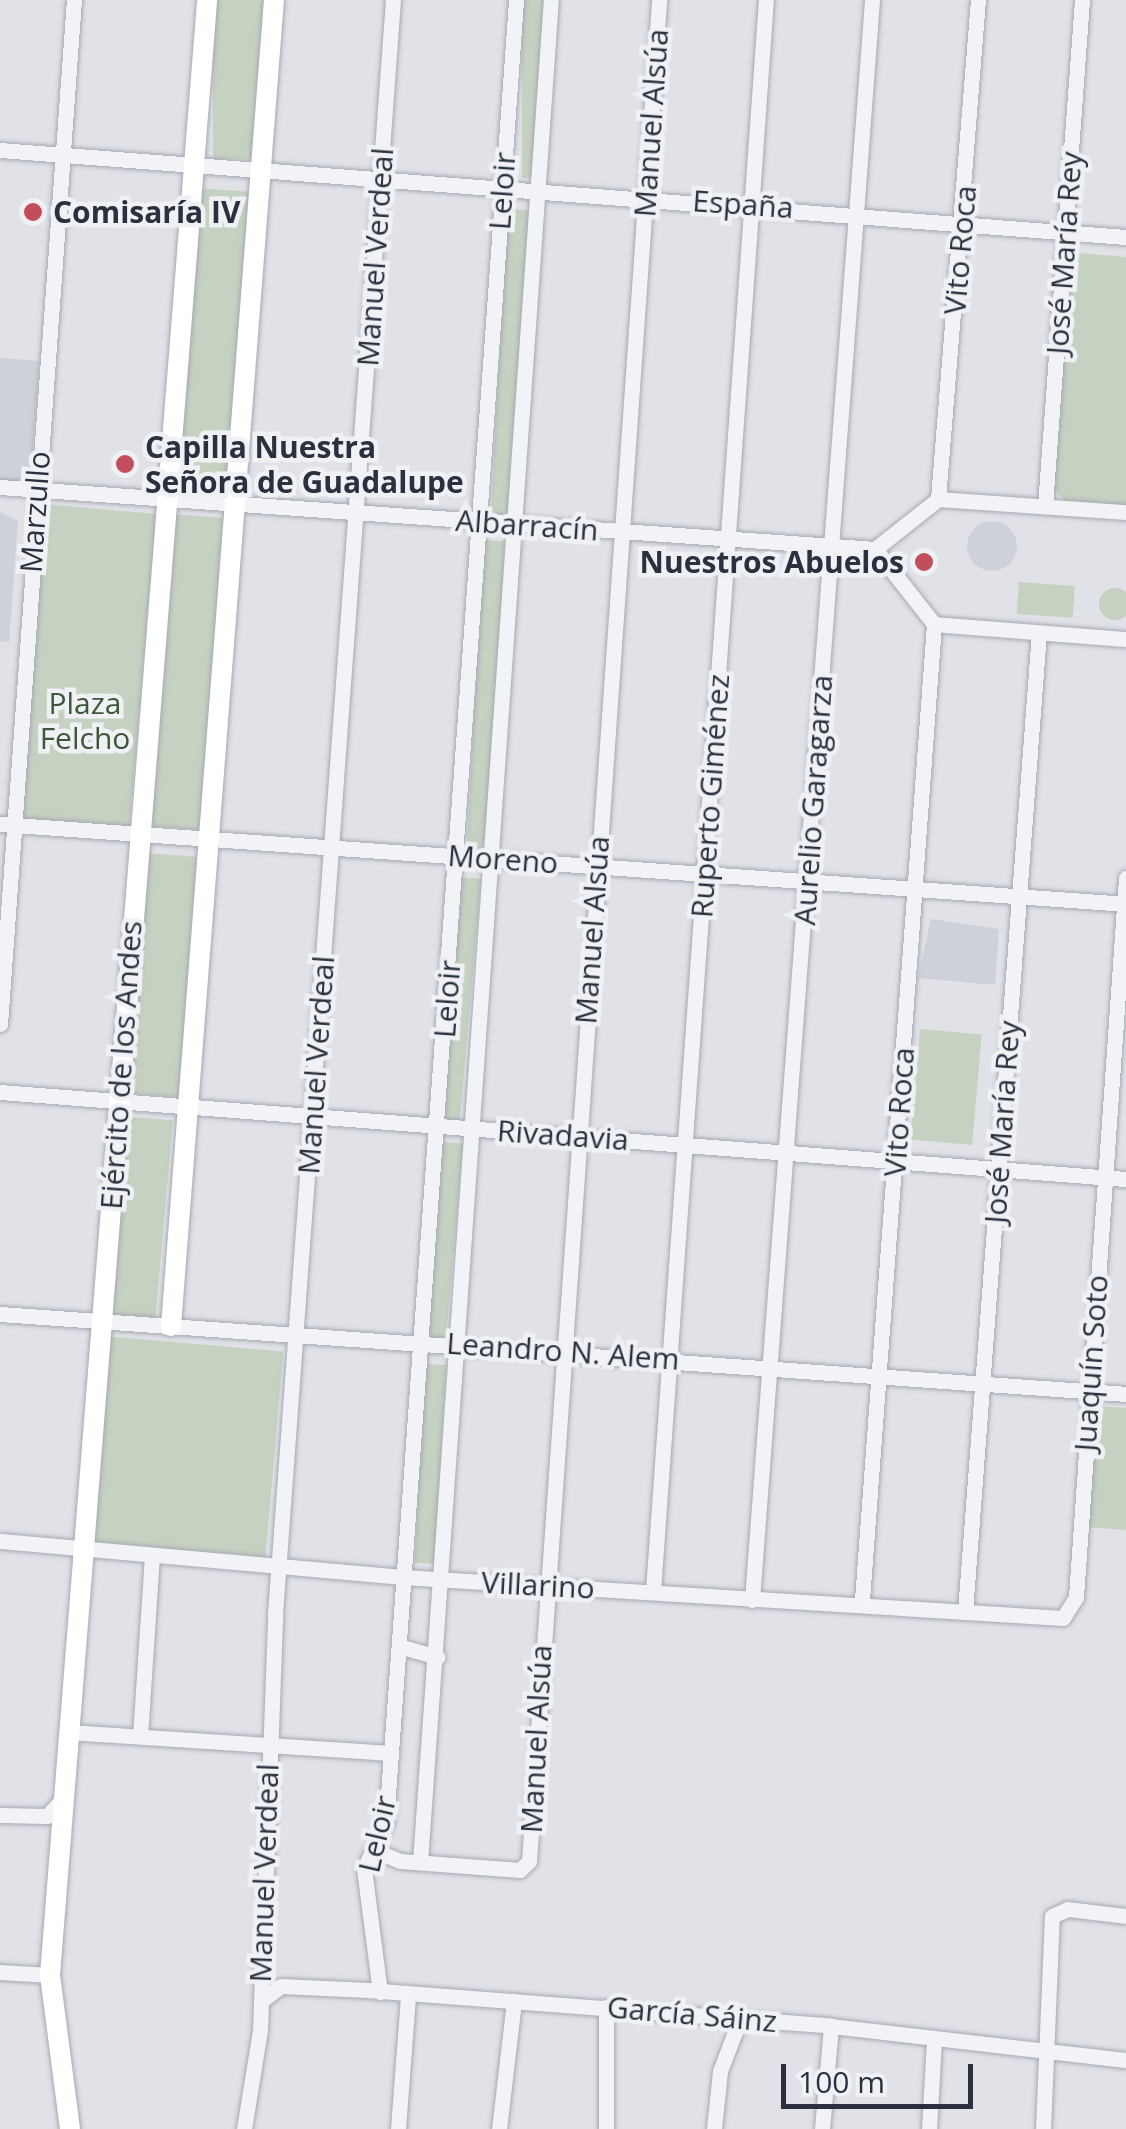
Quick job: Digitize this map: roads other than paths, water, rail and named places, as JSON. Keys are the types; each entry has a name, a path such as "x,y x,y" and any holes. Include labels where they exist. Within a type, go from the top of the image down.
{"street":[{"name":"Marzullo","path":"0,1024 6,824 38,490 74,0"},
{"name":"Ejército de los Andes","path":"70,2129 50,1974 207,0"},
{"path":"170,1326 231,506 274,0"},
{"name":"Manuel Verdeal","path":"244,2129 261,2001 267,1743 300,1332 393,0"},
{"name":"Leloir","path":"380,1992 364,1880 386,1823 439,1126 516,0"},
{"name":"Leloir","path":"420,1862 461,1345 552,0"},
{"name":"Manuel Alsúa","path":"420,1862 520,1870 528,1861 660,0"},
{"name":"Ruperto Giménez","path":"652,1592 766,0"},
{"name":"Aurelio Garagarza","path":"752,1600 872,0"},
{"name":"Vito Roca","path":"938,499 964,222 978,0"},
{"name":"José María Rey","path":"1045,506 1082,0"},
{"name":"España","path":"0,150 858,213 1126,237"},
{"name":"Albarracín","path":"0,487 875,550"},
{"path":"1126,512 938,499 875,550 934,624 1126,640"},
{"name":"Vito Roca","path":"862,1600 934,624"},
{"name":"José María Rey","path":"965,1612 1039,633"},
{"name":"Moreno","path":"6,824 1125,904"},
{"name":"Juaquín Soto","path":"1070,1608 1126,878"},
{"name":"Rivadavia","path":"0,1092 1126,1179"},
{"name":"Leandro N. Alem","path":"0,1314 562,1350 1126,1394"},
{"name":"Villarino","path":"0,1541 442,1580 752,1600 862,1600 1050,1621 1070,1608"},
{"path":"140,1736 152,1556"},
{"path":"399,1646 437,1657"},
{"path":"68,1732 391,1753"},
{"path":"0,1815 47,1816 63,1798"},
{"path":"374,1850 420,1862"},
{"path":"1043,2129 1052,1916 1068,1909 1126,1916"},
{"path":"0,1972 50,1974"},
{"name":"García Sáinz","path":"261,2001 281,1986 606,2007 832,2026 1045,2055 1126,2060"},
{"path":"398,2129 408,1997"},
{"path":"499,2129 514,2001"},
{"path":"606,2007 606,2129"},
{"path":"714,2129 720,2071 740,2018"},
{"path":"822,2129 832,2026"},
{"path":"929,2129 934,2040"}],"place":[{"name":"Comisaría IV","path":"33,212"},
{"name":"Capilla Nuestra Señora de Guadalupe","path":"125,464"},
{"name":"Nuestros Abuelos","path":"924,562"}],"park label":[{"name":"Plaza Felcho","path":"85,720"}]}
